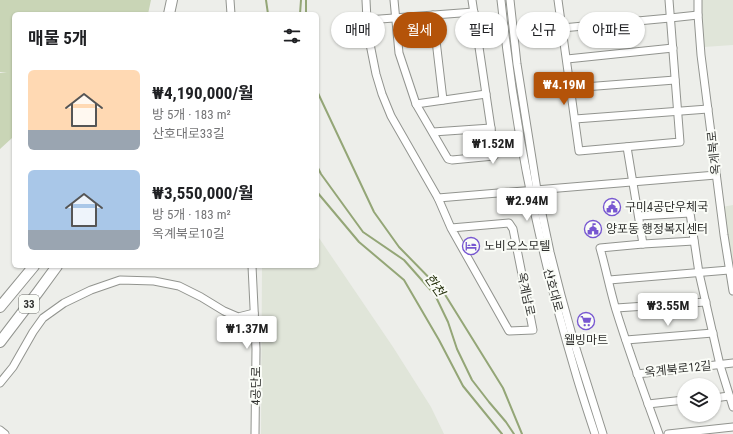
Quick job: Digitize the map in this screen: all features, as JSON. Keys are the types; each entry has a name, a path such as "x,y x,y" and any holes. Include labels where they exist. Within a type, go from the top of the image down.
{"highway":[{"path":"163,12 166,0"},
{"path":"169,12 172,0"},
{"name":"33","path":"0,307 32,268"},
{"name":"33","path":"0,342 56,268"}],"street":[{"path":"230,0 231,12"},
{"name":"옥계남로","path":"366,0 367,12"},
{"path":"394,0 395,12"},
{"path":"472,0 474,12"},
{"name":"산호대로","path":"501,0 512,82 534,190 574,342 602,434"},
{"name":"산호대로","path":"510,0 517,64 542,247 575,371 595,434"},
{"path":"558,0 560,12"},
{"path":"565,48 579,151 680,142 669,0"},
{"name":"옥계북로","path":"698,0 701,55 733,291"},
{"path":"570,27 698,15"},
{"name":"옥계남로","path":"371,48 382,94 391,116 438,198 451,228 509,331 533,330 513,229 509,223 451,228"},
{"path":"399,48 416,104 448,159 452,160 494,156 479,48"},
{"path":"437,48 443,100"},
{"path":"567,59 673,48"},
{"path":"571,88 675,80"},
{"path":"416,104 486,94"},
{"path":"575,119 708,109"},
{"path":"433,132 491,128"},
{"path":"627,147 643,244 694,241"},
{"path":"438,198 716,174"},
{"path":"639,216 690,213 699,273 720,365"},
{"name":"옥계북로12길","path":"643,244 600,248 626,340 637,374 660,434"},
{"name":"4공단로","path":"252,268 256,349 255,434"},
{"path":"609,280 729,270"},
{"path":"0,383 43,318 64,303 90,290 120,280 154,281 179,286 224,311 238,317 254,313"},
{"path":"616,308 706,302"},
{"path":"626,340 713,333"},
{"name":"옥계북로12길","path":"637,374 733,363"},
{"name":"옥계북로12길","path":"720,365 733,407"},
{"path":"721,397 729,396"},
{"path":"648,404 677,401"},
{"path":"668,434 733,427"},
{"path":"0,430 5,434"}],"shaded area":[{"path":"701,0 733,0 733,45 704,47"},
{"path":"733,205 733,271 722,207"},
{"path":"319,238 393,347 431,407 444,434 261,434 262,268 319,268"}],"green space":[{"path":"0,0 151,0 148,12 12,12 12,138 0,149 0,73 7,72 0,72"}],"waterway":[{"path":"266,0 268,12"},
{"name":"한천","path":"300,12 301,0"},
{"path":"306,0 306,12"},
{"path":"319,95 374,212 399,247 444,293 503,388 522,434"},
{"name":"한천","path":"319,170 363,232 404,260 435,295 448,322 457,349 472,380 514,434"},
{"path":"319,194 359,242 404,280 439,340 463,386 502,434"}],"place":[{"name":"구미4공단우체국","path":"612,207"},
{"name":"양포동 행정복지센터","path":"593,229"},
{"name":"노비오스모텔","path":"471,246"},
{"name":"웰빙마트","path":"586,321"}]}
